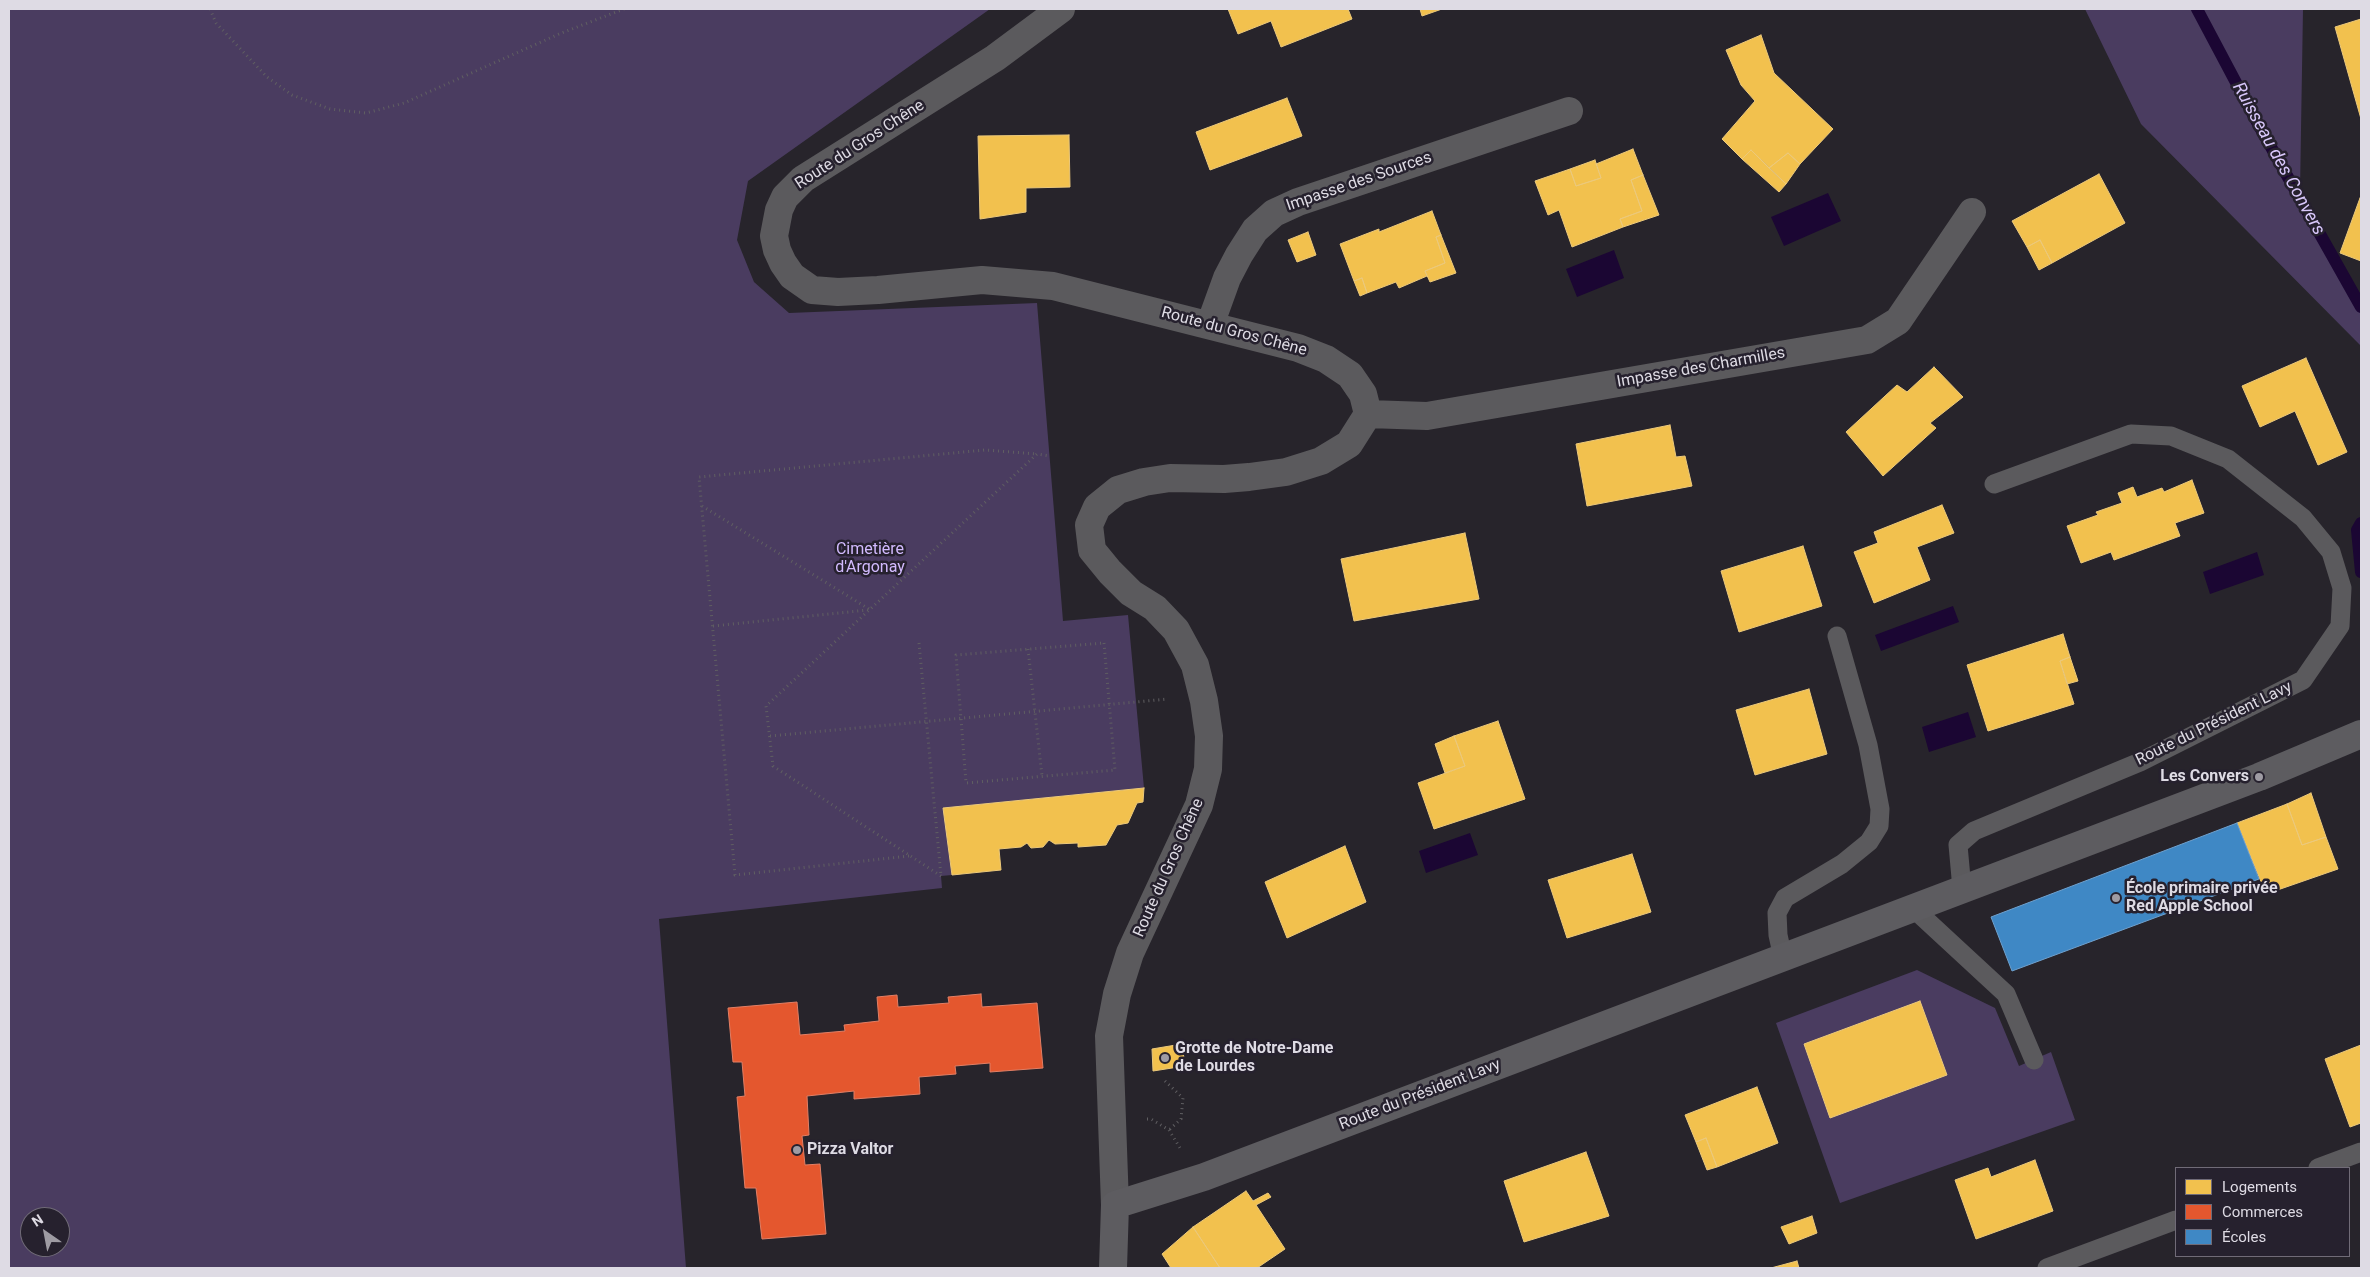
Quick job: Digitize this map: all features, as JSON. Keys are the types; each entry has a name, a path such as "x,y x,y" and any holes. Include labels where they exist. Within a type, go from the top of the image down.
{"street":[{"name":"Route du Gros Chêne","path":"1061,9 995,58 835,157 793,187 785,197 776,223 774,236 776,250 792,276 812,290 868,290 982,280 1016,281 1053,286 1298,348 1326,359 1350,375 1363,394 1368,414 1349,444 1321,461 1286,472 1249,477 1224,479 1170,478 1144,482 1118,490 1097,507 1089,525 1092,550 1130,593 1155,608 1176,630 1196,665 1209,736 1208,770 1199,805 1130,953 1117,994 1109,1036 1115,1205"},
{"name":"Impasse des Sources","path":"1210,325 1227,278 1239,255 1255,230 1274,213 1298,202 1569,110"},
{"name":"Impasse des Charmilles","path":"1368,414 1427,416 1866,340 1898,321 1972,212"},
{"name":"Route du Président Lavy","path":"1115,1205 1195,1180 2259,777 2358,736"},
{"path":"1113,1268 1115,1205"}],"lane":[{"name":"Route du Président Lavy","path":"1962,889 1958,845 1974,831 2140,762 2303,680 2340,626 2342,588 2331,552 2303,518 2228,458 2171,436 2131,434 1994,484"},
{"path":"1783,958 1778,935 1777,913 1785,898 1842,864 1869,842 1879,826 1880,809 1868,745 1836,636"},
{"path":"1913,908 2006,994 2034,1060"},
{"path":"2321,1167 2361,1152"},
{"path":"2047,1268 2175,1220"}],"path":[{"path":"210,9 216,23 267,77 292,95 330,109 366,113 404,103 559,34 624,9"},
{"path":"909,856 735,875 699,477 986,450 1050,456"},
{"path":"919,643 941,876 773,766 766,706 1037,454"},
{"path":"702,506 869,610"},
{"path":"713,626 869,610"},
{"path":"1104,643 1115,770 966,782 956,655 1028,649 1104,643"},
{"path":"1028,649 1042,776"},
{"path":"770,736 1203,695"},
{"path":"1165,1081 1184,1098 1181,1120 1169,1130"},
{"path":"1111,1122 1136,1118 1151,1120 1169,1130 1182,1151 1195,1180"}],"green space":[{"name":"Cimetière d'Argonay","path":"9,9 990,9 748,181 737,240 754,282 789,313 1037,303 1063,621 1128,615 1144,788 944,808 952,875 941,876 942,888 659,919 686,1268 9,1268"},
{"path":"2085,9 2303,9 2300,191 2331,256 2361,307 2361,346 2141,124"},
{"path":"1917,970 1995,1008 2019,1066 2051,1052 2075,1120 1840,1203 1776,1023"}],"shaded area":[{"path":"1828,193 1841,221 1784,246 1771,217"},
{"path":"1614,250 1624,278 1577,297 1566,269"},
{"path":"2257,552 2264,575 2210,594 2203,572"},
{"path":"1953,606 1959,622 1881,651 1875,635"},
{"path":"1968,712 1976,737 1929,752 1922,727"},
{"path":"1470,833 1478,855 1426,873 1419,851"}],"building: Logements":[{"path":"1228,9 1348,9 1352,19 1281,47 1271,21 1238,34"},
{"path":"1420,9 1442,9 1422,16"},
{"path":"2361,19 2361,119 2335,27"},
{"path":"1761,35 1774,73 1833,129 1800,164 1788,153 1769,168 1751,150 1742,159 1722,139 1755,101 1741,85 1726,50"},
{"path":"1287,98 1302,136 1210,170 1196,132"},
{"path":"1069,135 1070,187 1026,188 1026,212 980,219 978,136"},
{"path":"1633,149 1643,175 1631,180 1642,211 1620,219 1623,227 1572,247 1559,210 1548,215 1535,181 1570,169 1576,186 1601,178 1596,164"},
{"path":"1751,150 1786,184 1779,192 1742,159"},
{"path":"1788,153 1800,164 1786,184 1769,168"},
{"path":"1595,160 1601,178 1576,186 1570,169"},
{"path":"2099,174 2125,223 2052,263 2040,240 2027,247 2012,221"},
{"path":"1643,175 1659,215 1623,227 1620,219 1642,211 1631,180"},
{"path":"2361,198 2361,261 2340,253"},
{"path":"1432,211 1441,235 1436,237 1445,263 1425,271 1427,276 1399,288 1396,282 1367,293 1362,278 1354,281 1340,244 1379,229 1379,232"},
{"path":"1308,232 1316,255 1297,262 1288,240"},
{"path":"1441,235 1456,273 1430,282 1425,271 1445,263 1436,237"},
{"path":"2040,240 2052,263 2039,270 2027,247"},
{"path":"1362,278 1367,293 1360,296 1354,281"},
{"path":"2306,358 2347,452 2318,465 2295,411 2260,427 2242,386"},
{"path":"1934,367 1963,397 1930,423 1936,428 1883,476 1846,432 1897,385 1907,392"},
{"path":"1670,425 1676,457 1685,456 1692,486 1587,506 1576,444"},
{"path":"2192,480 2204,513 2175,523 2180,536 2114,560 2111,552 2081,563 2067,526 2098,515 2096,512 2122,503 2118,493 2133,487 2137,497 2162,488 2164,492"},
{"path":"1942,505 1954,533 1917,547 1930,580 1874,603 1854,552 1878,543 1874,532"},
{"path":"1465,533 1479,599 1354,621 1341,559"},
{"path":"1803,546 1822,606 1739,632 1721,571"},
{"path":"2063,634 2070,657 2060,661 2074,704 1988,731 1967,665"},
{"path":"2070,657 2078,681 2067,684 2060,661"},
{"path":"1809,689 1827,754 1755,775 1736,710"},
{"path":"1498,721 1525,799 1434,829 1418,783 1465,766 1454,736"},
{"path":"1454,736 1465,766 1445,773 1435,744"},
{"path":"1144,788 1143,802 1137,803 1128,823 1117,825 1106,845 1078,847 1078,843 1055,844 1049,840 1043,847 1031,848 1027,843 1021,847 999,849 1001,870 952,875 943,808"},
{"path":"2311,793 2326,837 2302,845 2287,804"},
{"path":"2287,804 2302,845 2326,837 2338,869 2266,894 2237,823"},
{"path":"1345,846 1366,902 1287,938 1265,882"},
{"path":"1632,854 1651,912 1567,938 1548,880"},
{"path":"1920,1001 1947,1075 1830,1118 1804,1044"},
{"path":"1182,1044 1185,1066 1153,1071 1152,1049"},
{"path":"2361,1045 2361,1123 2350,1127 2325,1059"},
{"path":"1757,1087 1778,1143 1717,1167 1706,1138 1696,1142 1685,1115"},
{"path":"1706,1138 1717,1167 1707,1170 1696,1142"},
{"path":"1586,1152 1609,1216 1524,1242 1504,1181"},
{"path":"2035,1160 2053,1211 1976,1239 1955,1180 1988,1168 1991,1177"},
{"path":"1246,1191 1253,1201 1268,1193 1271,1197 1256,1205 1285,1249 1257,1268 1220,1268 1193,1227"},
{"path":"1812,1216 1817,1233 1789,1244 1781,1227"},
{"path":"1193,1227 1220,1268 1171,1268 1162,1254"},
{"path":"1797,1261 1799,1268 1771,1268"}],"building: Commerces":[{"path":"981,994 982,1007 1037,1003 1043,1068 990,1072 990,1063 955,1066 956,1074 919,1077 920,1094 854,1099 854,1091 807,1096 809,1135 802,1136 805,1165 820,1164 826,1234 762,1239 756,1188 745,1188 737,1097 745,1096 742,1062 733,1062 728,1008 797,1002 800,1035 845,1031 844,1025 879,1021 877,997 897,995 898,1007 949,1003 948,997"}],"building: Écoles":[{"path":"2237,823 2259,879 2012,971 1991,917"}],"waterway":[{"name":"Ruisseau des Convers","path":"2197,9 2258,124 2361,307"},
{"name":"Ruisseau des Convers","path":"2361,523 2357,530 2361,572"}],"place":[{"name":"Les Convers","path":"2259,777"},
{"name":"École primaire privée Red Apple School","path":"2116,898"},
{"name":"Grotte de Notre-Dame de Lourdes","path":"1165,1058"},
{"name":"Pizza Valtor","path":"797,1150"}]}
